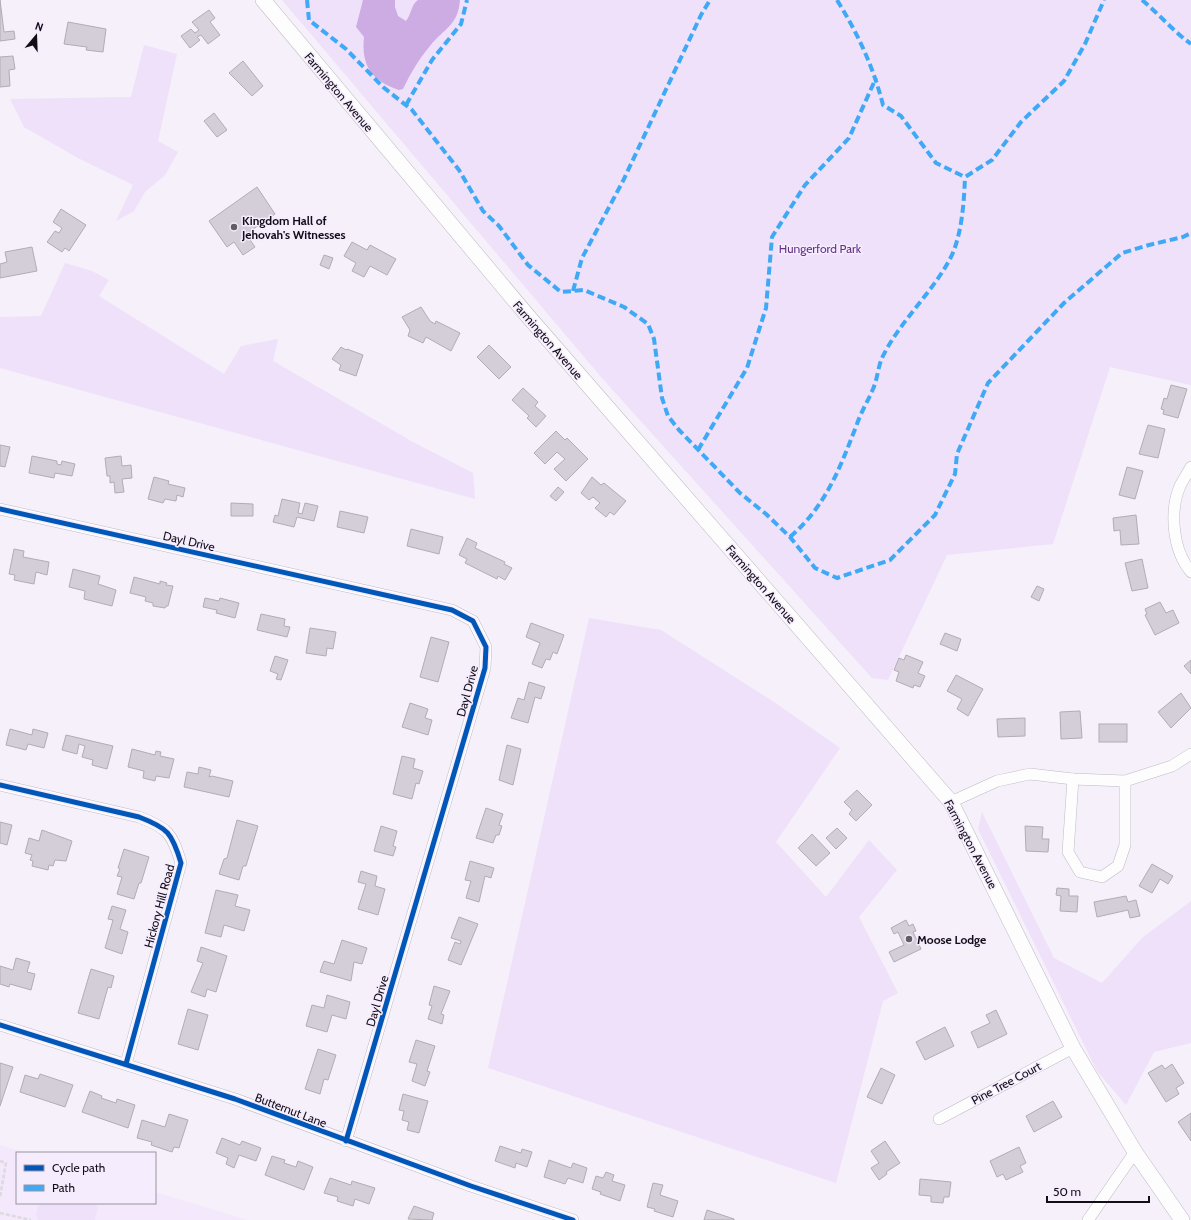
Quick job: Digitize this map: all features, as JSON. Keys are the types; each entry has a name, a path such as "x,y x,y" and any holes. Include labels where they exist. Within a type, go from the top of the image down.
{"main road":[{"name":"Farmington Avenue","path":"263,0 526,315 951,802 1073,1048 1135,1152 1182,1220"}],"street":[{"path":"1191,467 1180,487 1175,510 1176,539 1185,564 1191,572"},
{"name":"Dayl Drive","path":"0,509 452,610 473,621 486,647 485,668 346,1141"},
{"path":"951,802 997,781 1030,774 1073,779 1125,781 1172,766 1191,754"},
{"path":"1073,779 1068,852 1080,872 1102,877 1118,866 1125,844 1125,781"},
{"name":"Hickory Hill Road","path":"0,785 139,817 161,825 174,840 181,863 126,1064"},
{"name":"Butternut Lane","path":"0,1025 235,1099 471,1186 574,1220"},
{"name":"Pine Tree Court","path":"940,1119 1073,1048"},
{"path":"1088,1220 1135,1152"}],"path":[{"path":"0,1161 6,1163 0,1197"},
{"path":"0,1213 31,1220"}],"shaded area":[{"path":"363,0 395,0 395,7 398,16 406,21 415,2 418,0 460,0 459,9 450,26 435,40 422,56 403,89 399,90 382,82 370,71 364,56 364,37 356,27"},
{"path":"0,1145 24,1152 16,1152 16,1204 156,1204 156,1192 248,1220 0,1220"}],"green space":[{"name":"Hungerford Park","path":"282,0 1191,0 1191,385 1110,367 1053,544 947,555 888,680 872,678 602,378"},
{"path":"144,45 177,54 158,141 178,152 165,175 145,192 134,211 116,221 133,185 78,158 24,127 10,99 131,97"},
{"path":"65,263 92,271 109,280 99,296 224,374 241,346 278,339 273,361 413,442 473,473 475,499 0,368 0,317 41,316"},
{"path":"589,618 661,630 774,702 840,748 776,842 826,897 869,840 897,870 859,917 898,993 883,1001 836,1183 488,1068"},
{"path":"982,812 1054,958 1102,983 1142,938 1191,901 1191,1043 1154,1052 1126,1105 1097,1071 978,829"},
{"path":"39,1204 94,1204 98,1207 95,1220 38,1220 36,1214"}],"building":[{"path":"0,0 4,32 14,31 15,39 0,41"},
{"path":"209,10 215,18 210,22 220,35 208,44 201,35 197,37 200,40 190,48 181,36 191,29 195,33 199,30 192,22"},
{"path":"68,22 106,29 103,52 86,50 87,47 64,44"},
{"path":"13,56 15,69 9,70 10,86 0,87 0,57"},
{"path":"243,61 263,86 252,96 229,73"},
{"path":"214,113 227,130 217,137 204,121"},
{"name":"Kingdom Hall of Jehovah's Witnesses","path":"257,187 275,214 246,234 255,247 243,255 234,242 227,247 209,221"},
{"path":"61,209 86,225 69,251 65,248 62,252 47,242 55,231 59,233 62,228 53,222"},
{"path":"352,242 367,250 370,245 396,259 387,275 370,266 364,277 352,271 356,263 344,256"},
{"path":"32,247 37,271 0,278 0,264 7,262 5,252"},
{"path":"324,255 333,258 329,269 320,265"},
{"path":"421,307 430,321 435,324 436,321 460,333 451,351 426,337 423,343 408,336 410,330 402,317"},
{"path":"489,345 511,367 499,379 477,357"},
{"path":"341,347 363,355 356,376 339,370 341,365 332,359"},
{"path":"1171,385 1187,389 1178,418 1163,414 1164,410 1161,409 1164,398 1167,399"},
{"path":"523,388 538,402 535,406 546,416 536,427 527,418 529,416 512,400"},
{"path":"1148,425 1165,429 1158,458 1139,454"},
{"path":"556,431 565,440 567,438 588,459 566,481 554,469 565,459 557,452 545,464 534,453"},
{"path":"0,445 10,447 5,467 0,466"},
{"path":"32,456 57,461 57,464 61,465 62,461 75,464 72,476 55,473 54,478 29,473"},
{"path":"121,456 122,466 131,465 132,478 122,479 124,492 115,493 114,482 110,483 110,476 107,476 105,458"},
{"path":"1127,467 1143,471 1135,499 1119,495"},
{"path":"154,477 169,481 168,484 185,488 183,497 177,495 176,501 165,499 163,503 148,499"},
{"path":"592,477 601,485 604,483 626,501 614,515 610,512 606,517 595,508 600,503 593,497 589,500 581,493"},
{"path":"558,487 564,492 556,501 550,496"},
{"path":"282,499 300,503 298,513 302,514 305,503 318,506 314,521 297,517 294,527 273,522 275,515 278,516"},
{"path":"231,503 253,504 253,516 231,516"},
{"path":"340,511 368,517 364,533 337,527"},
{"path":"1136,515 1139,544 1121,545 1120,530 1114,531 1113,518"},
{"path":"411,529 443,537 439,554 407,546"},
{"path":"467,538 477,543 475,548 505,562 504,564 512,568 505,580 498,576 497,579 465,563 467,559 459,555"},
{"path":"14,549 24,551 23,557 49,562 47,575 36,572 34,584 14,580 15,575 9,574"},
{"path":"1142,559 1148,588 1132,591 1125,563"},
{"path":"73,569 100,576 98,584 116,590 112,606 84,599 85,591 69,587"},
{"path":"134,577 160,584 160,581 167,583 166,585 173,586 168,606 165,608 153,606 153,603 145,601 146,597 130,593"},
{"path":"1037,586 1044,589 1039,601 1031,597"},
{"path":"205,598 219,601 220,598 239,603 235,618 216,613 217,610 203,607"},
{"path":"1160,602 1166,613 1173,610 1179,623 1155,635 1145,615 1147,614 1145,609"},
{"path":"261,614 285,619 284,626 290,627 287,637 257,630"},
{"path":"531,623 564,635 557,654 553,652 550,660 546,659 542,668 532,664 540,643 526,637"},
{"path":"310,628 336,632 333,649 327,648 326,656 306,653"},
{"path":"945,633 961,639 957,651 940,644"},
{"path":"431,637 449,642 438,682 420,677"},
{"path":"906,655 923,662 918,673 925,676 920,687 914,685 913,688 896,681 899,672 894,670 899,658 904,660"},
{"path":"275,656 288,660 281,680 276,679 278,674 270,671"},
{"path":"1191,660 1191,674 1184,666"},
{"path":"956,675 983,689 968,716 957,709 962,699 947,691"},
{"path":"529,682 545,687 541,699 535,697 528,723 511,718 518,698 524,700"},
{"path":"1181,693 1191,708 1171,728 1158,712"},
{"path":"410,703 428,709 425,718 432,720 428,735 402,727"},
{"path":"1080,711 1082,738 1061,739 1060,712"},
{"path":"1025,718 1025,736 998,737 997,719"},
{"path":"1099,724 1127,724 1127,742 1099,742"},
{"path":"10,729 32,735 33,729 48,733 44,748 28,744 26,750 6,745"},
{"path":"66,735 113,746 107,769 92,765 93,760 82,757 85,746 79,744 77,754 62,750"},
{"path":"507,745 521,749 513,785 499,780"},
{"path":"132,749 155,755 156,751 161,752 160,756 174,759 169,778 156,776 155,781 143,778 144,771 128,767"},
{"path":"402,756 415,759 413,768 423,771 419,784 416,783 412,799 393,794"},
{"path":"199,767 211,770 209,777 212,776 233,781 229,797 184,787 187,772 198,774"},
{"path":"857,790 872,805 856,821 849,814 852,810 844,802"},
{"path":"486,808 503,814 499,825 502,826 499,835 496,835 493,843 476,838"},
{"path":"237,820 258,826 246,866 243,866 239,880 219,874 224,859 227,858"},
{"path":"0,822 12,825 7,845 0,843"},
{"path":"381,826 397,831 393,846 396,847 393,856 374,851"},
{"path":"1025,826 1043,827 1042,839 1049,839 1048,852 1026,851"},
{"path":"837,828 847,838 836,849 826,838"},
{"path":"42,830 72,841 66,861 55,860 53,866 49,865 48,870 32,866 33,861 30,860 32,855 25,853 29,838 39,841"},
{"path":"812,834 830,853 816,866 798,848"},
{"path":"124,849 149,857 141,883 139,883 134,899 117,894 122,877 117,876 120,869 118,868"},
{"path":"470,861 494,868 491,878 485,876 479,902 466,898 471,881 465,880"},
{"path":"1152,864 1173,876 1168,884 1160,879 1152,893 1139,886"},
{"path":"361,871 377,876 375,886 385,889 378,915 358,909 366,884 358,882"},
{"path":"1057,888 1069,889 1069,896 1078,896 1077,912 1060,911 1061,896 1056,895"},
{"path":"216,890 238,895 235,906 250,910 244,931 224,925 221,937 205,933"},
{"path":"1126,896 1128,902 1136,900 1140,916 1130,918 1128,910 1097,917 1094,902"},
{"path":"112,906 126,910 120,929 128,932 122,954 105,948 113,920 108,919"},
{"path":"459,917 478,924 461,965 448,960 455,942 460,944 461,941 451,938"},
{"name":"Moose Lodge","path":"906,920 909,926 913,924 916,931 913,932 921,949 894,962 889,952 904,945 898,932 894,934 891,928"},
{"path":"342,940 367,948 362,964 354,962 351,981 320,972 324,961 334,964"},
{"path":"201,947 227,956 216,992 207,989 205,997 191,992 203,963 197,961"},
{"path":"16,958 30,962 27,972 35,974 31,990 10,984 9,987 0,984 0,966 13,970"},
{"path":"91,969 114,976 111,988 108,987 99,1019 78,1013"},
{"path":"434,986 450,991 441,1014 444,1015 442,1024 428,1019 432,1006 429,1005"},
{"path":"327,995 350,1002 346,1019 332,1015 327,1032 306,1026 312,1005 324,1008"},
{"path":"188,1009 208,1015 198,1050 178,1044"},
{"path":"996,1010 1007,1034 978,1048 971,1032 990,1023 986,1015"},
{"path":"945,1027 954,1046 925,1060 916,1042"},
{"path":"416,1040 435,1046 427,1071 430,1072 425,1086 412,1081 417,1064 409,1062"},
{"path":"318,1049 336,1055 328,1080 324,1079 320,1094 305,1089"},
{"path":"0,1063 13,1067 0,1106"},
{"path":"1172,1064 1184,1083 1176,1088 1179,1094 1166,1102 1148,1073 1162,1065 1165,1069"},
{"path":"881,1068 895,1075 882,1104 867,1097"},
{"path":"40,1074 73,1085 65,1107 20,1092 25,1075 38,1079"},
{"path":"90,1091 102,1096 101,1098 116,1103 117,1099 135,1105 128,1128 82,1112"},
{"path":"403,1094 428,1101 419,1133 407,1130 409,1122 402,1120 404,1111 399,1110"},
{"path":"1053,1101 1062,1117 1034,1132 1026,1116"},
{"path":"1191,1113 1191,1141 1178,1122"},
{"path":"169,1114 188,1120 179,1148 174,1147 172,1152 151,1145 152,1142 137,1138 142,1120 165,1127"},
{"path":"222,1138 240,1145 242,1141 261,1148 256,1161 239,1155 234,1168 226,1164 228,1158 216,1153"},
{"path":"885,1141 900,1163 886,1172 887,1174 879,1180 871,1168 879,1163 871,1151"},
{"path":"500,1146 521,1153 522,1149 532,1152 527,1167 516,1163 515,1168 495,1161"},
{"path":"1019,1147 1026,1163 1020,1166 1023,1172 1006,1180 1003,1174 997,1177 990,1161"},
{"path":"272,1156 285,1160 284,1163 296,1167 298,1161 313,1167 304,1190 265,1175"},
{"path":"549,1160 571,1168 573,1163 587,1168 583,1183 568,1178 565,1184 544,1177"},
{"path":"606,1172 614,1175 612,1181 625,1185 620,1201 600,1194 601,1192 592,1189 596,1176 603,1178"},
{"path":"330,1178 351,1185 352,1181 375,1188 369,1204 355,1199 353,1206 337,1201 338,1197 324,1193"},
{"path":"920,1179 951,1182 949,1197 944,1197 943,1203 931,1202 931,1196 919,1195"},
{"path":"653,1183 663,1185 660,1195 678,1201 673,1217 654,1211 655,1209 647,1207"},
{"path":"414,1206 434,1213 432,1220 408,1219"},
{"path":"707,1210 734,1219 734,1220 704,1220"}],"marked path":[{"path":"307,0 309,20 346,49 383,87 412,110 459,170 483,211 499,226 528,265 561,292 584,290 624,307 648,324 654,339 662,398 668,416 679,430 740,493 766,514 790,537 815,568 837,578 890,560 935,515 955,474 957,454 988,383 1064,303 1122,253 1183,237 1191,233"},
{"path":"406,105 432,60 461,24 467,0"},
{"path":"573,291 582,258 623,181 701,15 710,0"},
{"path":"837,0 852,25 864,51 875,77 883,105 901,116 936,163 965,177 992,160 1021,122 1064,81 1085,44 1104,0"},
{"path":"1142,0 1178,34 1191,44"},
{"path":"698,450 747,368 766,308 772,237 805,185 849,138 876,78"},
{"path":"790,537 803,525 823,499 831,485 860,415 873,389 882,358 891,341 944,270 951,257 960,228 965,177"}],"cycle path":[{"path":"0,509 452,610 473,621 486,647 485,668 346,1141"},
{"path":"0,785 139,817 163,828 168,833 175,845 181,863 126,1064"},
{"path":"0,1025 235,1099 471,1186 573,1220"}],"place":[{"name":"Kingdom Hall of Jehovah's Witnesses","path":"234,227"},
{"name":"Moose Lodge","path":"909,939"}]}
